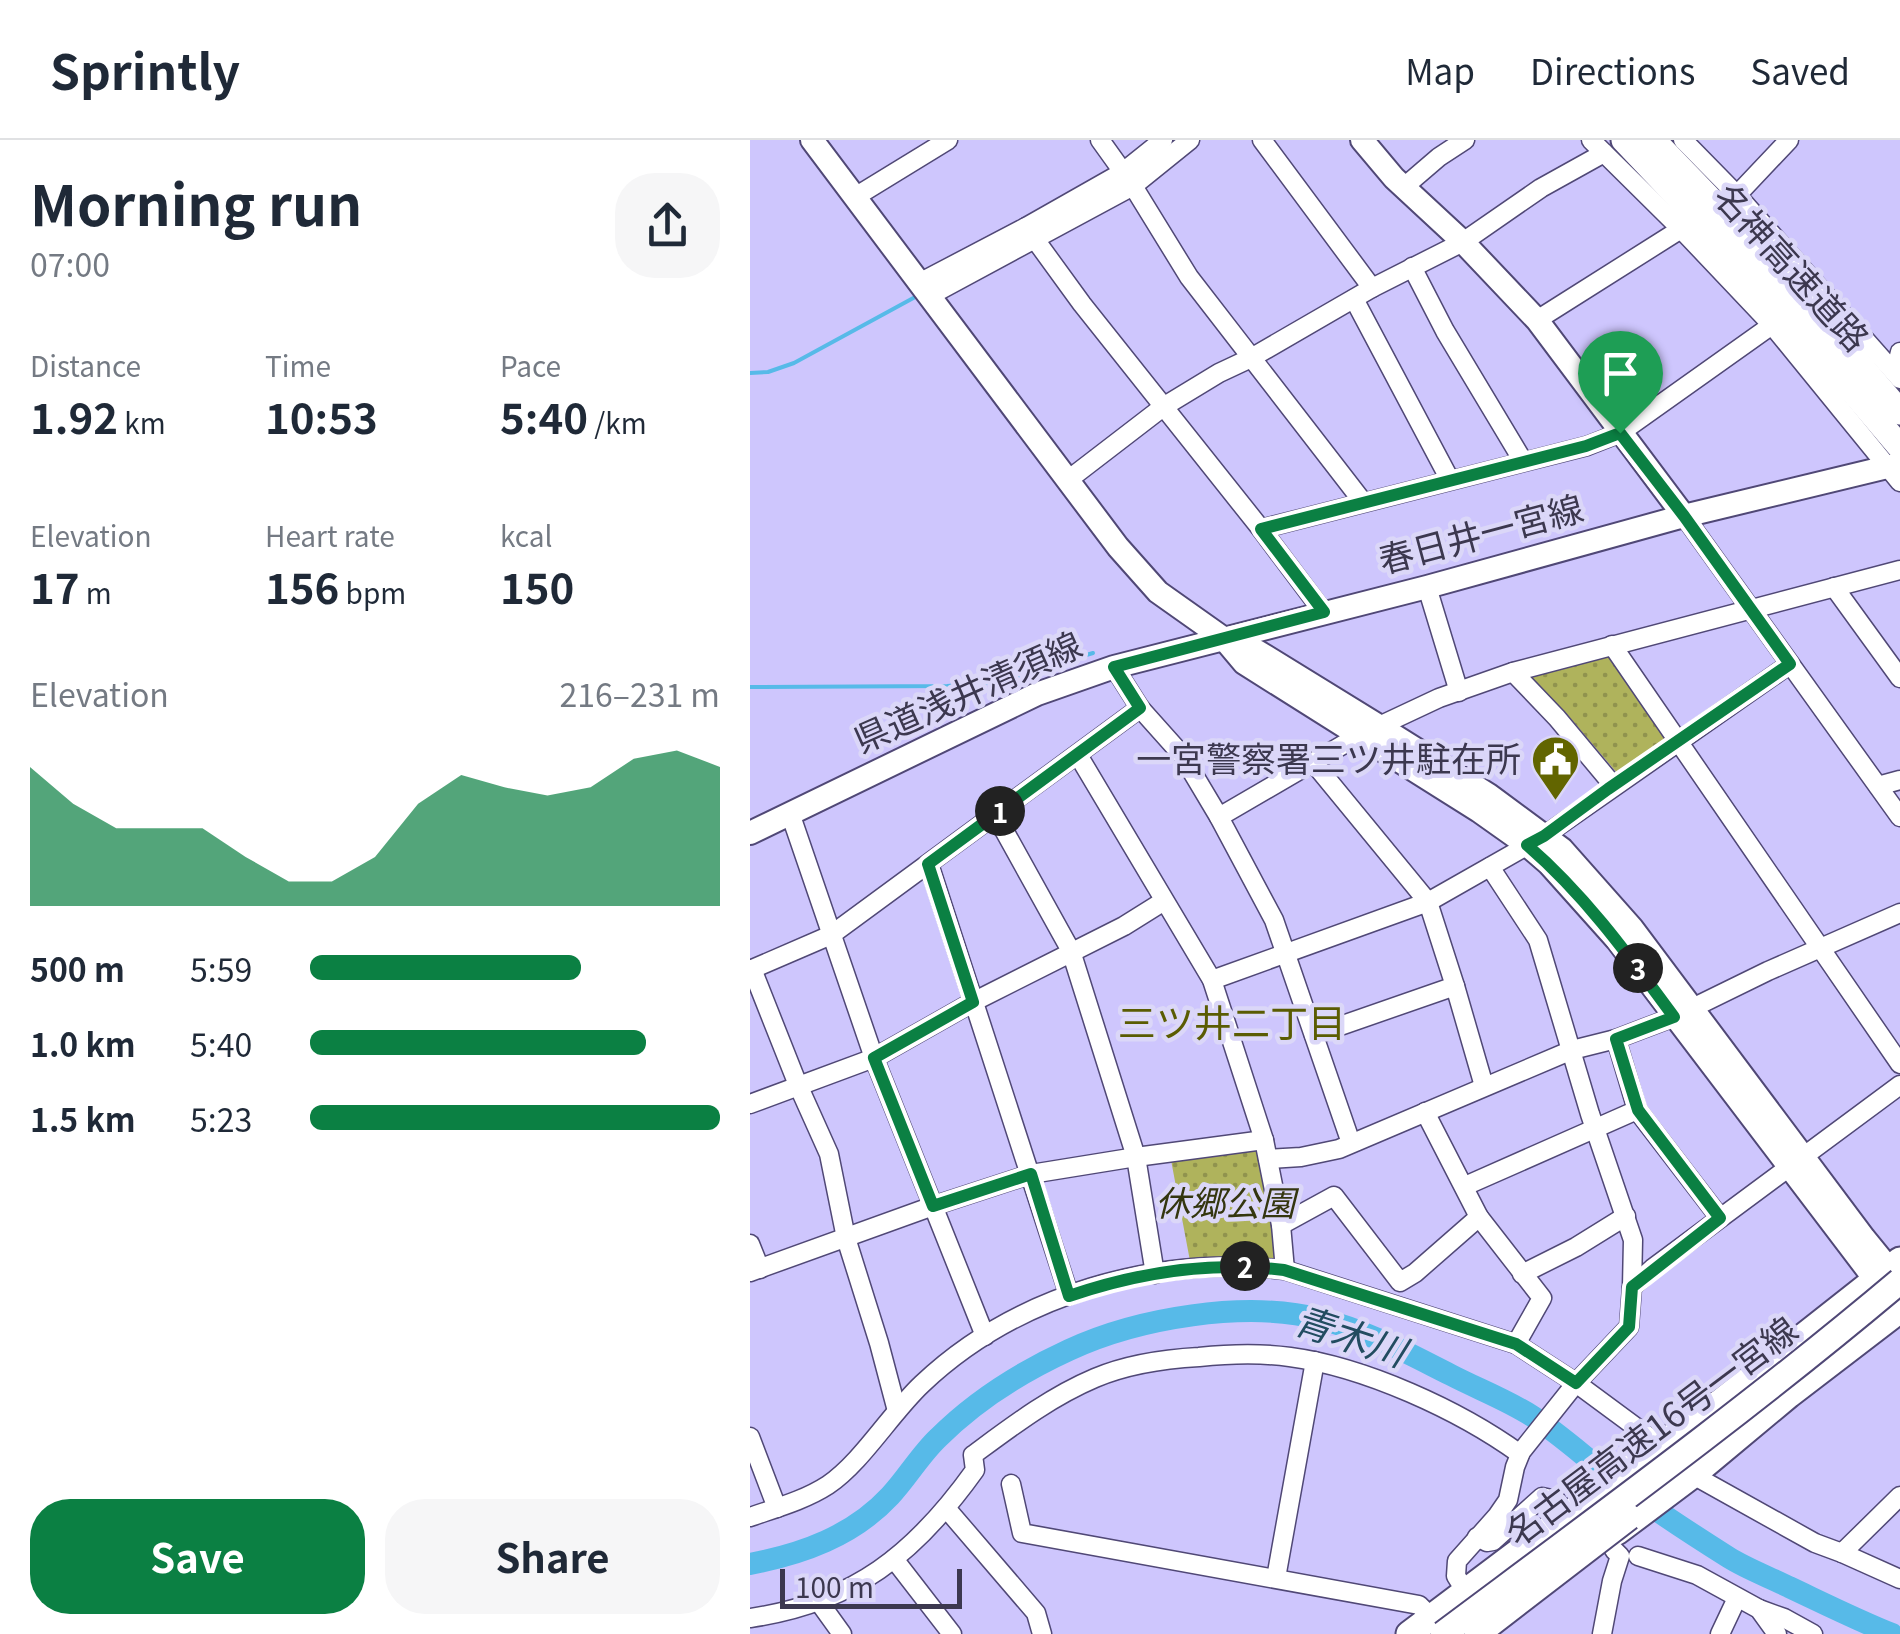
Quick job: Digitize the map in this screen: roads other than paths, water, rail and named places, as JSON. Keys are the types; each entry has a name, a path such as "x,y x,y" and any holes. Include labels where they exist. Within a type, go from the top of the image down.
{"highway":[{"name":"名神高速道路","path":"1653,140 1786,278 1900,412"},
{"name":"名神高速道路","path":"1606,144 1772,296 1897,465"},
{"path":"1409,1634 1437,1626 1466,1592 1893,1274"},
{"name":"名古屋高速16号一宮線","path":"1437,1626 1689,1450 1823,1346 1893,1274"},
{"path":"1487,1633 1618,1539 1900,1309"},
{"name":"名古屋高速16号一宮線","path":"1487,1633 1900,1309"}],"main road":[{"path":"812,140 1118,547 1158,592 1223,638 1244,662 1369,731 1479,811 1536,840 1549,864 1684,1012 1797,1163 1893,1274 1900,1309"},
{"path":"1362,140 1537,320 1684,516"},
{"name":"春日井一宮線","path":"1223,638 1684,516 1897,465"},
{"name":"県道浅井清須線","path":"750,833 1037,694 1114,667 1223,638"}],"street":[{"path":"855,197 948,140"},
{"path":"1100,140 1189,277 1363,502"},
{"path":"1128,179 1163,140"},
{"path":"924,290 1128,179 1190,140"},
{"path":"1262,140 1372,288"},
{"path":"1404,187 1465,140"},
{"path":"1683,140 1738,195 1898,375"},
{"path":"1738,195 1789,140"},
{"path":"1068,480 1164,407 1219,372 1463,242 1606,144 1897,465"},
{"path":"1537,320 1681,230"},
{"path":"1030,234 1324,612"},
{"path":"1412,267 1445,331 1523,461"},
{"path":"1354,299 1450,480"},
{"path":"1261,529 1586,446 1620,433 1772,325"},
{"path":"1898,375 1900,352"},
{"path":"1684,516 1900,817"},
{"path":"1219,817 1369,731 1514,672 1900,570"},
{"path":"1426,587 1459,692"},
{"path":"1834,587 1900,678"},
{"path":"1612,645 1900,1064"},
{"path":"1212,980 1428,902 1536,840 1790,664"},
{"path":"1114,667 1140,708 1182,755 1274,920 1351,1144"},
{"path":"1514,672 1614,785"},
{"path":"897,1411 846,1238 829,1154 751,969 831,935 1140,708"},
{"path":"1078,755 1212,980 1264,1140 1281,1225 1284,1270"},
{"path":"1313,762 1428,902 1484,1086"},
{"path":"1878,786 1900,780"},
{"path":"790,813 874,1058 984,1336"},
{"path":"995,814 1071,952 1136,1157 1155,1274"},
{"path":"928,864 1069,1296"},
{"path":"1466,1592 1456,1576 1457,1561 1508,1500 1514,1467 1521,1453 1571,1389 1629,1327 1632,1287 1633,1240 1538,940 1490,868"},
{"path":"750,1104 874,1058 1164,901"},
{"path":"1268,1159 1339,1149 1572,1050 1616,1039 1684,1012 1768,970 1900,914"},
{"path":"1314,1035 1456,986"},
{"path":"1616,1039 1638,1110 1720,1218"},
{"path":"1632,1287 1900,1085"},
{"path":"1465,1186 1638,1110"},
{"path":"1424,1112 1479,1218 1542,1298 1516,1344"},
{"path":"750,1244 755,1270 1031,1174 1264,1140"},
{"path":"1281,1225 1334,1196 1400,1282 1479,1218"},
{"path":"1522,1274 1626,1216"},
{"path":"750,1517 804,1498 830,1484 919,1386 984,1336 1032,1311 1109,1282 1193,1268 1250,1266 1284,1270 1516,1344 1654,1450"},
{"path":"750,1618 819,1602 874,1574 936,1521 975,1470 973,1456 1037,1410 1096,1378 1129,1366 1218,1355 1286,1356 1315,1362 1367,1376 1442,1408 1521,1453"},
{"path":"1276,1578 1315,1362"},
{"path":"750,1437 777,1508"},
{"path":"1688,1479 1815,1543 1900,1579"},
{"path":"1011,1484 1022,1534 1419,1605 1437,1626"},
{"path":"1842,1553 1900,1496"},
{"path":"1477,1537 1494,1541 1542,1497 1556,1500"},
{"path":"946,1508 1036,1613 1042,1634"},
{"path":"1602,1634 1620,1556 1618,1539"},
{"path":"1638,1556 1697,1576 1813,1634"},
{"path":"894,1559 952,1634"},
{"path":"1720,1634 1737,1598"},
{"path":"819,1602 842,1634"},
{"path":"1759,1610 1777,1634"}],"waterway":[{"path":"750,373 768,372 794,363 917,296"},
{"path":"1026,673 1093,653"},
{"path":"750,687 947,686 1018,676"},
{"name":"青木川","path":"750,1564 807,1549 860,1522 890,1496 952,1424 999,1388 1051,1359 1097,1339 1159,1321 1259,1311 1320,1319 1354,1329 1513,1405 1643,1501 1728,1557 1892,1634"}],"place":[{"name":"一宮警察署三ツ井駐在所","path":"1556,802"}],"district":[{"name":"三ツ井二丁目","path":"1232,1024"}],"park label":[{"name":"休郷公園","path":"1225,1204"}]}
